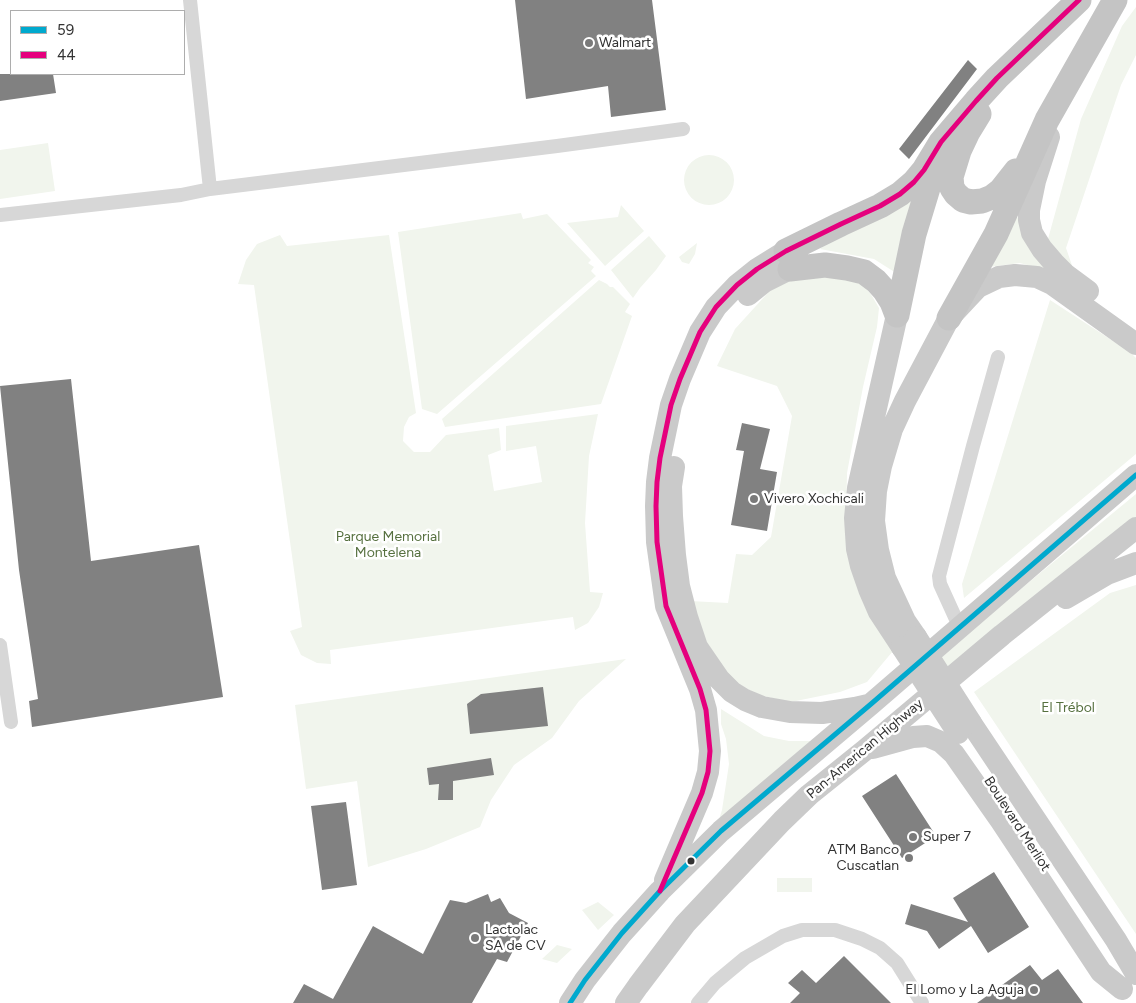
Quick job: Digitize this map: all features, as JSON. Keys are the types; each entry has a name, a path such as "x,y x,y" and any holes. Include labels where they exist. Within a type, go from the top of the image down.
{"highway":[{"path":"788,260 833,227 880,206 900,194 914,182 924,170 941,142 976,101 997,78 1079,0"},
{"path":"1018,59 983,108 959,151 951,178 952,188 963,200 971,202 987,199 1002,190 1012,177 1064,93 1114,0"},
{"path":"897,315 914,234 931,178 956,128 976,101"},
{"path":"949,318 996,234 1047,120"},
{"path":"788,260 864,272 885,291 897,315"}],"main road":[{"path":"1064,93 1035,181 1029,210 1032,233 1042,249 1065,274 1136,324"},
{"path":"660,891 702,794 708,772 710,751 706,710 709,684 690,649 674,626 666,606 657,542 656,506 660,458 680,378 700,332 716,307 737,285 761,275 788,260"},
{"path":"909,642 906,621 885,578 878,550 874,521 876,492 881,466 892,429 949,318 978,287 999,277 1015,275 1038,277 1052,284 1136,344"},
{"path":"897,315 858,488 855,518 857,549 869,590 879,612 909,642"},
{"path":"570,1003 585,980 622,933 660,891 721,831 960,628 1136,475"},
{"name":"Pan-American Highway","path":"626,1003 685,924 782,821 809,796 1002,636 1136,528"},
{"path":"1002,636 1107,574 1136,563"},
{"name":"Boulevard Merliot","path":"909,642 965,728 1116,940 1127,992"},
{"path":"709,684 732,692 762,707 790,712 822,713 871,704"},
{"name":"Boulevard Merliot","path":"965,728 1079,921 1127,992"},
{"path":"865,750 898,740 927,736 941,742 954,754 1001,821 1101,972 1127,992"},
{"path":"1116,940 1136,963"}],"street":[{"path":"190,0 210,189"},
{"path":"0,215 181,195 210,189 683,129"},
{"path":"960,628 941,588 939,576 998,357"},
{"path":"0,645 11,722"},
{"path":"698,1003 715,983 745,958 783,936 802,930 835,930 862,939 880,948 897,962 922,1003"}],"green space":[{"path":"1136,7 1136,55 1121,85 1066,248 1076,277 1048,239 1081,119 1122,26"},
{"path":"48,143 55,191 0,199 0,150"},
{"path":"709,155 719,157 727,162 732,170 734,180 732,190 727,198 719,203 709,205 699,203 691,198 686,190 684,180 686,170 691,162 699,157"},
{"path":"914,198 896,273 874,259 820,249 838,232"},
{"path":"621,205 644,231 605,266 567,223 618,217"},
{"path":"521,213 523,219 547,214 591,260 588,263 594,267 591,271 596,276 437,414 422,409 398,232"},
{"path":"1017,216 1029,247 1052,272 1020,263 989,267"},
{"name":"Parque Memorial Montelena","path":"280,235 287,246 389,235 416,413 409,417 404,427 403,441 414,452 430,452 446,435 499,428 501,450 488,455 494,491 542,482 536,446 506,451 506,426 598,414 589,456 585,523 590,592 603,593 599,607 588,623 575,630 573,617 330,650 331,664 317,663 301,655 290,631 302,627 254,285 238,284 246,260 257,244"},
{"path":"649,236 666,256 633,298 611,270"},
{"path":"697,243 695,254 689,264 682,262 679,257"},
{"path":"813,276 843,278 863,284 879,308 877,327 863,387 847,473 846,523 893,651 867,682 840,692 791,702 758,695 727,677 704,642 690,601 728,603 736,554 752,555 771,537 792,416 777,386 717,366 735,329 775,285 795,278"},
{"path":"599,280 613,287 630,304 625,312 632,316 601,404 445,427 442,419"},
{"path":"1050,300 1130,352 1136,358 1136,454 964,598 962,584"},
{"path":"1136,494 1136,517 945,671 937,658"},
{"name":"El Trébol","path":"1136,585 1136,934 974,692 1110,593"},
{"path":"626,659 579,701 552,738 514,765 491,800 480,827 426,849 368,867 357,781 306,789 295,705"},
{"path":"721,709 764,736 789,741 812,741 717,826 722,810 729,764 726,739 721,724"},
{"path":"777,878 812,878 812,892 777,892"},
{"path":"598,902 614,915 598,930 582,910"},
{"path":"557,945 572,949 557,963 542,959"}],"building":[{"name":"Walmart","path":"515,0 652,0 666,110 611,117 608,86 526,99"},
{"path":"968,60 977,69 909,159 899,149"},
{"path":"0,74 53,75 56,93 0,101"},
{"path":"71,379 91,561 199,545 223,697 32,727 29,701 38,699 19,570 0,386"},
{"name":"Vivero Xochicali","path":"742,423 770,429 760,469 777,472 767,531 731,525 744,451 736,450"},
{"path":"543,687 548,726 470,734 467,704 481,694"},
{"path":"491,758 494,775 453,781 453,800 438,800 439,784 429,785 427,768"},
{"path":"896,774 936,836 902,858 862,796"},
{"path":"346,802 357,885 322,890 311,806"},
{"path":"994,872 1029,927 988,953 971,926 939,949 927,931 905,924 911,904 968,922 953,898"},
{"name":"Lactolac SA de CV","path":"488,894 491,902 500,898 509,913 528,923 507,962 497,959 472,1003 293,1003 304,984 333,999 373,926 423,954 450,900 466,903"},
{"path":"844,956 891,1003 790,1003 800,993 788,983 802,970 816,983"},
{"name":"El Lomo y La Aguja","path":"1030,965 1042,980 1058,969 1083,1003 977,1003"}],"transit line":[{"name":"44","path":"660,891 702,793 708,772 710,751 706,710 700,689 666,606 657,542 656,506 660,458 671,405 700,332 716,307 737,285 757,269 786,251 880,206 900,194 914,182 924,170 941,142 976,101 997,78 1079,0"},
{"name":"59","path":"570,1003 585,980 622,933 660,891 721,831 1136,475"}],"place":[{"name":"Walmart","path":"589,43"},
{"name":"Vivero Xochicali","path":"754,499"},
{"name":"Super 7","path":"913,837"},
{"name":"ATM Banco Cuscatlan","path":"909,858"},
{"name":"Lactolac SA de CV","path":"475,938"},
{"name":"El Lomo y La Aguja","path":"1034,990"}]}
